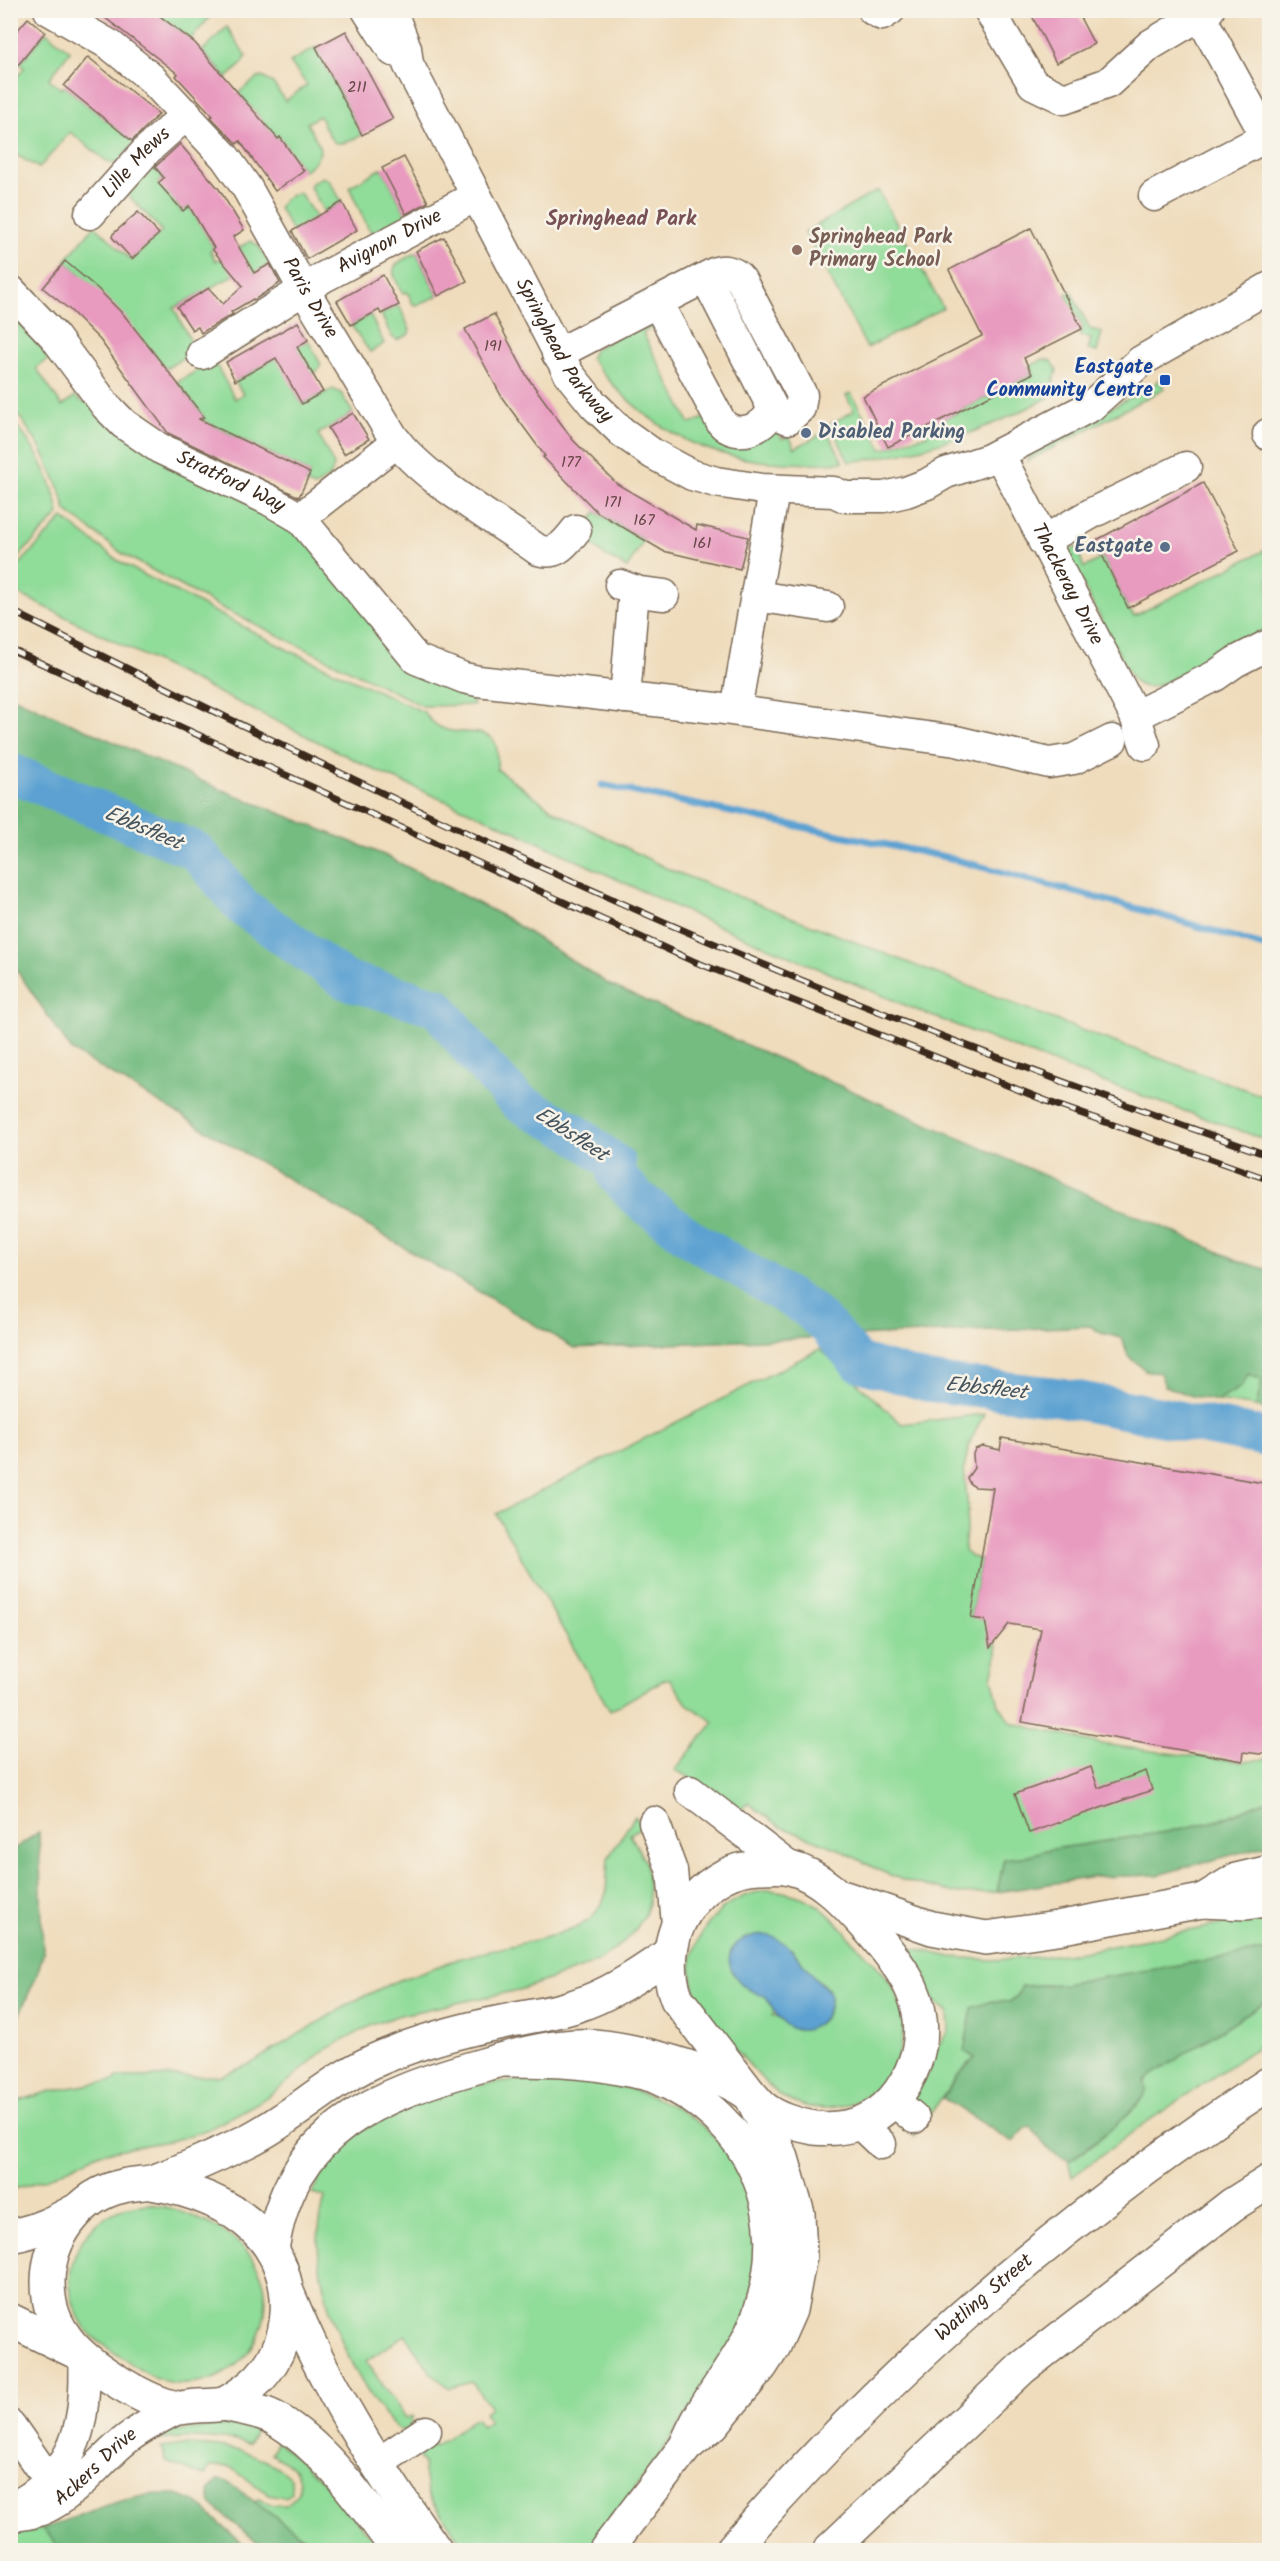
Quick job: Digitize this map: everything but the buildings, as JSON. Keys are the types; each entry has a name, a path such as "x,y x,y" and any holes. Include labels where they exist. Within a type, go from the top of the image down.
{"main road":[{"path":"10,2236 28,2233 53,2223 96,2196 120,2186 151,2182 249,2140 339,2079 381,2058 470,2028 574,2006 604,1994 673,1939 693,1901 712,1883 729,1872 748,1868 789,1867 809,1876 838,1895 932,1928 986,1938 1057,1928 1202,1901 1246,1903 1269,1899"},
{"path":"1202,1901 1236,1880 1269,1872"},
{"path":"673,1939 672,1986 677,1999 750,2094 770,2113 806,2126 870,2134 876,2115 904,2109 910,2075 918,2053 921,2025 919,2006 911,1985 894,1959 838,1895"},
{"path":"272,2250 276,2224 287,2196 312,2152 346,2121 386,2098 439,2078 500,2060 546,2050 592,2046 649,2055 708,2074 750,2094 782,2158 795,2198 800,2235 795,2291 783,2328 761,2366 713,2424 686,2446 606,2550"},
{"path":"500,2060 589,2062 652,2075 705,2106 730,2130 750,2159 765,2192 771,2216 773,2246 771,2272 759,2315 748,2340 729,2373 694,2424 686,2446"},
{"name":"Watling Street","path":"732,2550 851,2420 952,2327 1059,2236 1219,2116 1269,2083"},
{"path":"830,2550 1022,2368 1232,2205 1269,2181"},
{"path":"151,2182 177,2187 217,2203 258,2231 272,2250 288,2294 319,2364 377,2464 435,2550"},
{"path":"81,2207 62,2230 52,2252 48,2293 52,2317 59,2331 82,2355"},
{"path":"223,2404 264,2375 276,2356 283,2342 288,2294"},
{"path":"10,2320 82,2355 134,2391 179,2408 223,2404 257,2411 276,2418 323,2456 398,2550"}],"street":[{"name":"Paris Drive","path":"50,10 114,49 158,84 225,157 248,188 304,290 397,442 434,476 538,550 545,552 558,550 576,530"},
{"name":"Springhead Parkway","path":"367,10 398,58 408,64"},
{"name":"Springhead Parkway","path":"391,10 405,48 408,64 573,380 603,415 631,440 682,470 716,482 774,490 834,492 845,497 884,497 927,484 946,473 999,454 1091,406 1141,361 1269,287"},
{"path":"873,10 882,15 890,10"},
{"path":"989,10 1033,84 1064,99 1108,83 1150,45 1198,15 1268,141 1154,196"},
{"name":"Lille Mews","path":"90,213 141,156 187,114"},
{"name":"Avignon Drive","path":"202,354 322,278 476,196"},
{"path":"558,354 657,302 706,278 771,405 771,411 763,422 736,433 725,427 657,302"},
{"name":"Stratford Way","path":"10,290 54,336 106,406 124,424 159,448 269,500 300,518 416,659 450,673 478,681 736,710 956,741 1049,763 1074,759 1112,740"},
{"name":"Springhead Parkway","path":"1091,406 1109,403 1158,373 1233,333 1269,302"},
{"path":"300,518 397,442"},
{"name":"Thackeray Drive","path":"999,454 1135,716 1145,745"},
{"path":"1043,541 1094,512 1186,467"},
{"path":"736,710 774,490"},
{"path":"625,698 627,587 664,595"},
{"path":"756,596 828,608"},
{"path":"1135,716 1215,676 1269,644"},
{"path":"690,1791 789,1867"},
{"path":"654,1822 672,1871 673,1939"},
{"name":"Ackers Drive","path":"10,2513 52,2480 68,2457 76,2440 85,2382 82,2355"},
{"name":"Ackers Drive","path":"10,2513 23,2516 54,2504 126,2439 179,2408"},
{"path":"10,2425 38,2465 52,2480"},
{"path":"377,2464 426,2431"}],"green space":[{"path":"165,11 215,11 191,39 161,17"},
{"path":"227,27 246,56 243,63 227,78 202,51"},
{"path":"46,32 70,51 49,79 61,89 64,86 135,143 117,163 109,163 70,132 39,168 11,152 11,84 24,68 20,63"},
{"path":"316,47 362,135 339,143 331,139 319,116 307,123 320,149 317,159 304,171 280,138 278,139 238,93 262,77 273,83 285,101 307,85 290,62"},
{"path":"150,162 164,178 158,183 183,200 176,205 182,212 188,207 193,212 214,248 210,251 216,261 250,241 258,245 270,264 243,280 238,273 174,308 195,350 166,369 119,312 65,261 95,225 131,260 162,231 127,194"},
{"path":"382,168 407,216 373,232 368,228 349,187"},
{"path":"322,177 329,180 342,202 324,212 310,187"},
{"path":"878,190 943,308 867,348 805,232"},
{"path":"300,193 316,218 292,231 279,208 287,198"},
{"path":"416,253 438,296 417,305 413,304 407,292 403,294 394,273 396,265"},
{"path":"1071,291 1090,329 1102,332 1097,352 1088,350 1091,339 1080,336 1083,327 1066,294"},
{"path":"399,305 410,330 408,335 397,340 392,337 381,314"},
{"path":"10,313 45,352 49,351 59,356 56,367 50,358 36,368 62,406 76,396 80,401 93,404 287,522 463,686 474,705 423,706 216,605 123,554 66,511 60,489 40,447 22,420 11,409"},
{"path":"370,315 384,343 370,352 351,325"},
{"path":"644,320 658,324 643,333 690,424 706,417 775,428 782,439 789,436 795,448 827,431 843,462 803,464 766,462 733,456 701,447 672,433 643,413 616,389 590,358 595,349"},
{"path":"308,340 321,365 317,371 292,386 302,404 333,389 341,393 353,413 318,434 334,465 331,475 315,487 305,483 310,473 202,420 204,417 177,382 214,361 235,399 243,394 235,381"},
{"path":"1043,359 1052,361 1057,370 1048,398 976,431 927,447 849,462 830,424 854,411 846,395 851,393 882,449 889,448 927,435 925,429 1032,374 1029,367"},
{"path":"1159,379 1164,389 1027,461 1033,449 1154,385"},
{"path":"11,420 28,440 42,464 53,489 59,514 11,565"},
{"path":"596,512 644,540 627,568 605,556 587,540 586,529"},
{"path":"63,518 117,560 288,650 424,712 442,728 487,736 494,741 497,747 497,769 556,812 668,869 1089,1033 1269,1098 1269,1141 1103,1082 919,1011 704,920 499,824 381,773 11,590 11,569 19,565"},
{"path":"1077,547 1084,568 1103,557 1134,616 1269,548 1269,627 1168,681 1144,687 1132,678 1066,552"},
{"path":"10,696 220,789 384,855 501,915 610,985 1242,1262 1269,1270 1269,1410 1256,1407 1262,1380 1248,1374 1242,1386 1218,1401 1192,1396 1165,1386 1160,1373 1145,1370 1128,1356 1122,1338 1101,1333 1090,1326 574,1348 72,1051 11,962"},
{"path":"820,1349 902,1424 984,1414 970,1442 964,1468 968,1509 964,1551 971,1557 981,1559 971,1617 995,1622 993,1637 997,1656 992,1678 999,1705 1012,1723 1101,1744 1152,1751 1243,1762 1269,1758 1269,1799 1220,1820 1166,1832 1047,1850 1004,1859 997,1892 960,1894 905,1881 878,1870 839,1849 781,1827 748,1803 739,1812 702,1784 675,1770 714,1722 687,1704 670,1679 665,1679 610,1711 496,1514"},
{"path":"1248,1374 1263,1380 1256,1407 1218,1401 1242,1386"},
{"path":"1269,1799 1269,1845 1157,1875 1095,1877 997,1892 1004,1859 1047,1850 1166,1832 1220,1820"},
{"path":"635,1816 642,1826 630,1834 646,1863 649,1903 645,1915 632,1935 602,1959 519,1990 400,2015 374,2024 323,2051 284,2085 259,2102 209,2129 175,2140 100,2153 46,2179 11,2190 11,2103 51,2091 115,2080 117,2077 221,2076 250,2064 352,2002 394,1982 461,1958 555,1935 578,1926 590,1920 602,1904 606,1893 608,1858"},
{"path":"39,1832 43,1954 37,1975 11,2033 11,1851"},
{"path":"761,1891 785,1892 808,1900 826,1912 879,1968 891,1984 899,2001 903,2028 899,2052 889,2074 872,2091 852,2103 829,2108 804,2106 779,2095 724,2037 695,1991 692,1958 698,1940 716,1915 729,1904","holes":["760,1934 792,1949 812,1975 829,1990 828,2012 814,2026 805,2029 795,2028 785,2024 776,2015 772,2016 774,2011 737,1945 747,1938"]},
{"path":"1269,1915 1269,1950 1064,1984 1022,1986 1017,1996 1009,2002 993,2001 972,2008 965,2050 975,2058 958,2075 913,2138 921,2107 912,2101 929,2071 936,2048 949,2031 948,2011 934,2002 927,1980 908,1947 951,1957 993,1960 1039,1957 1082,1952"},
{"path":"1269,1950 1269,1999 1154,2074 1145,2082 1146,2091 1143,2098 1116,2125 1071,2160 1063,2159 1052,2152 1030,2126 1024,2129 1014,2141 1011,2141 943,2098 958,2075 975,2058 964,2051 972,2008 993,2001 1010,2002 1017,1996 1022,1986 1064,1984"},
{"path":"1269,1999 1269,2039 1144,2124 1072,2177 1068,2160 1096,2141 1131,2111 1145,2094 1145,2082"},
{"path":"560,2078 599,2082 636,2091 669,2104 699,2123 723,2147 742,2177 753,2212 756,2253 751,2298 740,2331 698,2398 653,2464 589,2550 466,2550 427,2493 423,2464 417,2454 433,2443 435,2446 476,2418 482,2426 490,2420 484,2412 490,2407 472,2382 450,2388 434,2376 405,2335 366,2361 406,2418 413,2416 408,2430 399,2430 383,2412 354,2368 332,2317 320,2266 318,2242 325,2196 312,2193 327,2165 342,2146 358,2133 394,2112 416,2102 462,2088 510,2081"},
{"path":"149,2204 191,2215 232,2238 252,2258 262,2278 266,2299 264,2320 256,2340 244,2357 228,2371 209,2380 179,2384 149,2375 95,2339 86,2329 75,2308 70,2287 72,2266 78,2247 90,2230 106,2217 126,2208"},
{"path":"218,2426 256,2430 249,2444 195,2437 140,2442 163,2432"},
{"path":"277,2441 330,2488 381,2550 320,2550 255,2502 258,2499 273,2505 286,2505 299,2493 298,2478 293,2468 271,2453"},
{"path":"182,2445 212,2446 254,2455 267,2461 291,2479 292,2492 286,2497 268,2494 230,2467 210,2467 204,2476 166,2462 161,2448"},
{"path":"218,2479 225,2480 320,2550 266,2550 211,2504 209,2491"},
{"path":"157,2494 177,2494 195,2501 249,2550 61,2550 42,2529 113,2503"},
{"path":"42,2529 61,2550 11,2550 10,2535"}],"water":[{"path":"756,1935 774,1937 782,1942 829,1991 829,2007 821,2021 815,2026 799,2030 786,2025 765,1996 752,1991 734,1975 730,1966 733,1947 742,1940"}],"waterway":[{"name":"Ebbsfleet","path":"10,772 196,851 243,907 345,980 437,1007 477,1058 518,1102 572,1131 616,1164 616,1175 636,1197 693,1240 807,1308 829,1328 858,1362 927,1382 1060,1397 1270,1438"},
{"path":"602,785 945,857 1157,914 1270,948"}],"railway":[{"path":"10,610 382,793 665,922 949,1039 1270,1156"},
{"path":"10,649 693,961 1057,1105 1270,1180"}],"place":[{"name":"Springhead Park Primary School","path":"797,250"},
{"name":"Eastgate Community Centre","path":"1165,380"},
{"name":"Disabled Parking","path":"806,433"},
{"name":"Eastgate","path":"1165,547"}],"district":[{"name":"Springhead Park","path":"621,219"}]}
